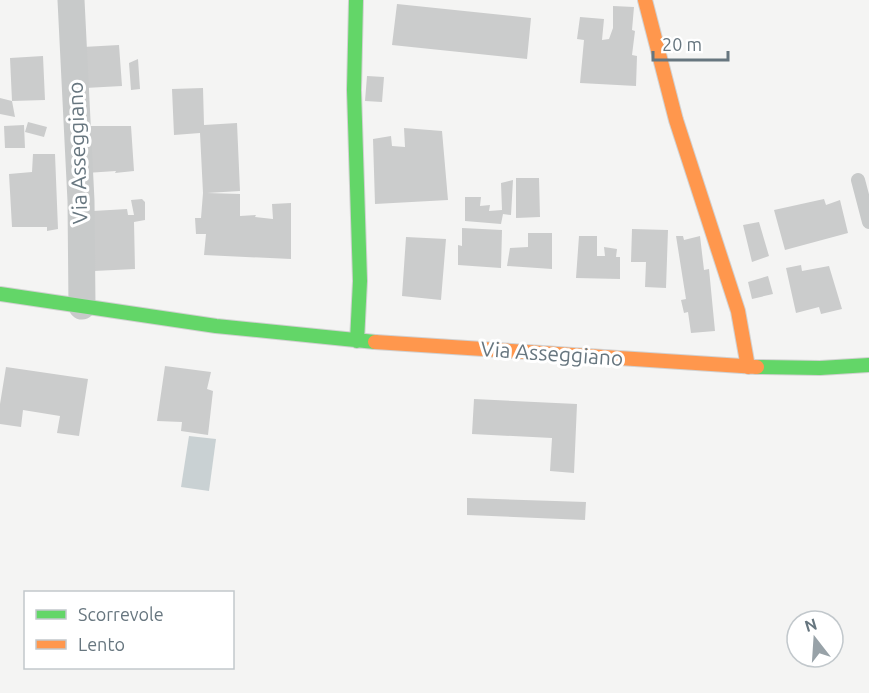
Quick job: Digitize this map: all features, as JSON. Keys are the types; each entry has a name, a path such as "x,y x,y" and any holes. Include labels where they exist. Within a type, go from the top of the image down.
{"street":[{"name":"Via Asseggiano","path":"71,0 81,201 82,306"},
{"path":"356,0 354,90 360,281 357,341"},
{"path":"645,0 676,120 738,311 748,367"},
{"name":"Via Asseggiano","path":"0,294 216,326 357,341 748,367 820,368 869,365"}],"lane":[{"path":"858,180 869,222"}],"shaded area":[{"path":"189,436 216,439 209,491 181,487"}],"building":[{"path":"397,4 531,18 527,59 392,45"},
{"path":"613,6 634,7 632,30 635,31 632,55 637,56 636,86 580,83 584,40 577,39 580,17 604,19 602,40 609,39 613,28"},
{"path":"119,45 122,86 85,88 83,47"},
{"path":"43,56 45,100 12,101 10,58"},
{"path":"138,59 140,89 131,90 129,63"},
{"path":"367,76 384,77 382,102 365,101"},
{"path":"203,88 204,125 237,123 240,191 207,193 240,194 240,216 256,215 255,217 273,219 272,204 291,203 291,259 204,255 206,234 196,234 195,218 201,218 203,193 200,133 174,135 172,89"},
{"path":"0,98 12,101 15,117 0,114"},
{"path":"28,122 47,127 44,137 25,132"},
{"path":"24,125 25,148 5,148 4,126"},
{"path":"84,126 131,126 134,171 86,173"},
{"path":"404,128 442,131 448,200 375,204 373,139 391,136 392,146 405,147"},
{"path":"33,154 55,154 58,229 47,231 47,227 12,227 9,174 32,172"},
{"path":"516,178 539,178 540,217 516,218"},
{"path":"513,180 511,215 503,214 501,224 465,221 465,197 481,197 480,206 490,205 489,211 502,210 501,183"},
{"path":"142,199 145,202 145,220 134,222 135,269 94,271 93,211 127,209 128,215 134,215 131,200"},
{"path":"824,199 826,205 840,200 848,233 785,250 774,210"},
{"path":"759,222 769,256 752,262 743,225"},
{"path":"462,228 502,230 501,268 458,265 458,245 462,246"},
{"path":"632,229 668,230 666,288 645,287 646,262 631,262"},
{"path":"528,233 552,233 552,269 507,266 510,248 528,247"},
{"path":"579,236 597,236 597,256 605,256 604,247 617,249 616,257 620,257 620,279 576,278"},
{"path":"676,236 683,236 684,240 700,236 704,270 709,269 715,331 691,333 688,312 684,313 681,300 686,299"},
{"path":"406,237 446,239 441,300 402,296"},
{"path":"801,265 802,271 829,266 842,309 821,314 819,307 796,313 786,268"},
{"path":"768,276 773,294 752,299 748,282"},
{"path":"165,366 211,372 207,389 213,391 208,435 181,431 182,422 157,421"},
{"path":"6,367 88,379 79,436 57,433 60,416 23,410 21,427 0,424 0,404"},
{"path":"474,399 577,404 574,473 550,471 552,438 472,434"},
{"path":"467,498 586,502 585,520 467,515"}],"traffic: fast":[{"path":"356,0 354,90 360,281 357,341"},
{"path":"0,294 216,326 375,342"},
{"path":"757,367 820,368 869,365"}],"traffic: slow":[{"path":"645,0 676,120 738,311 748,367"},
{"path":"375,342 757,367"}]}
